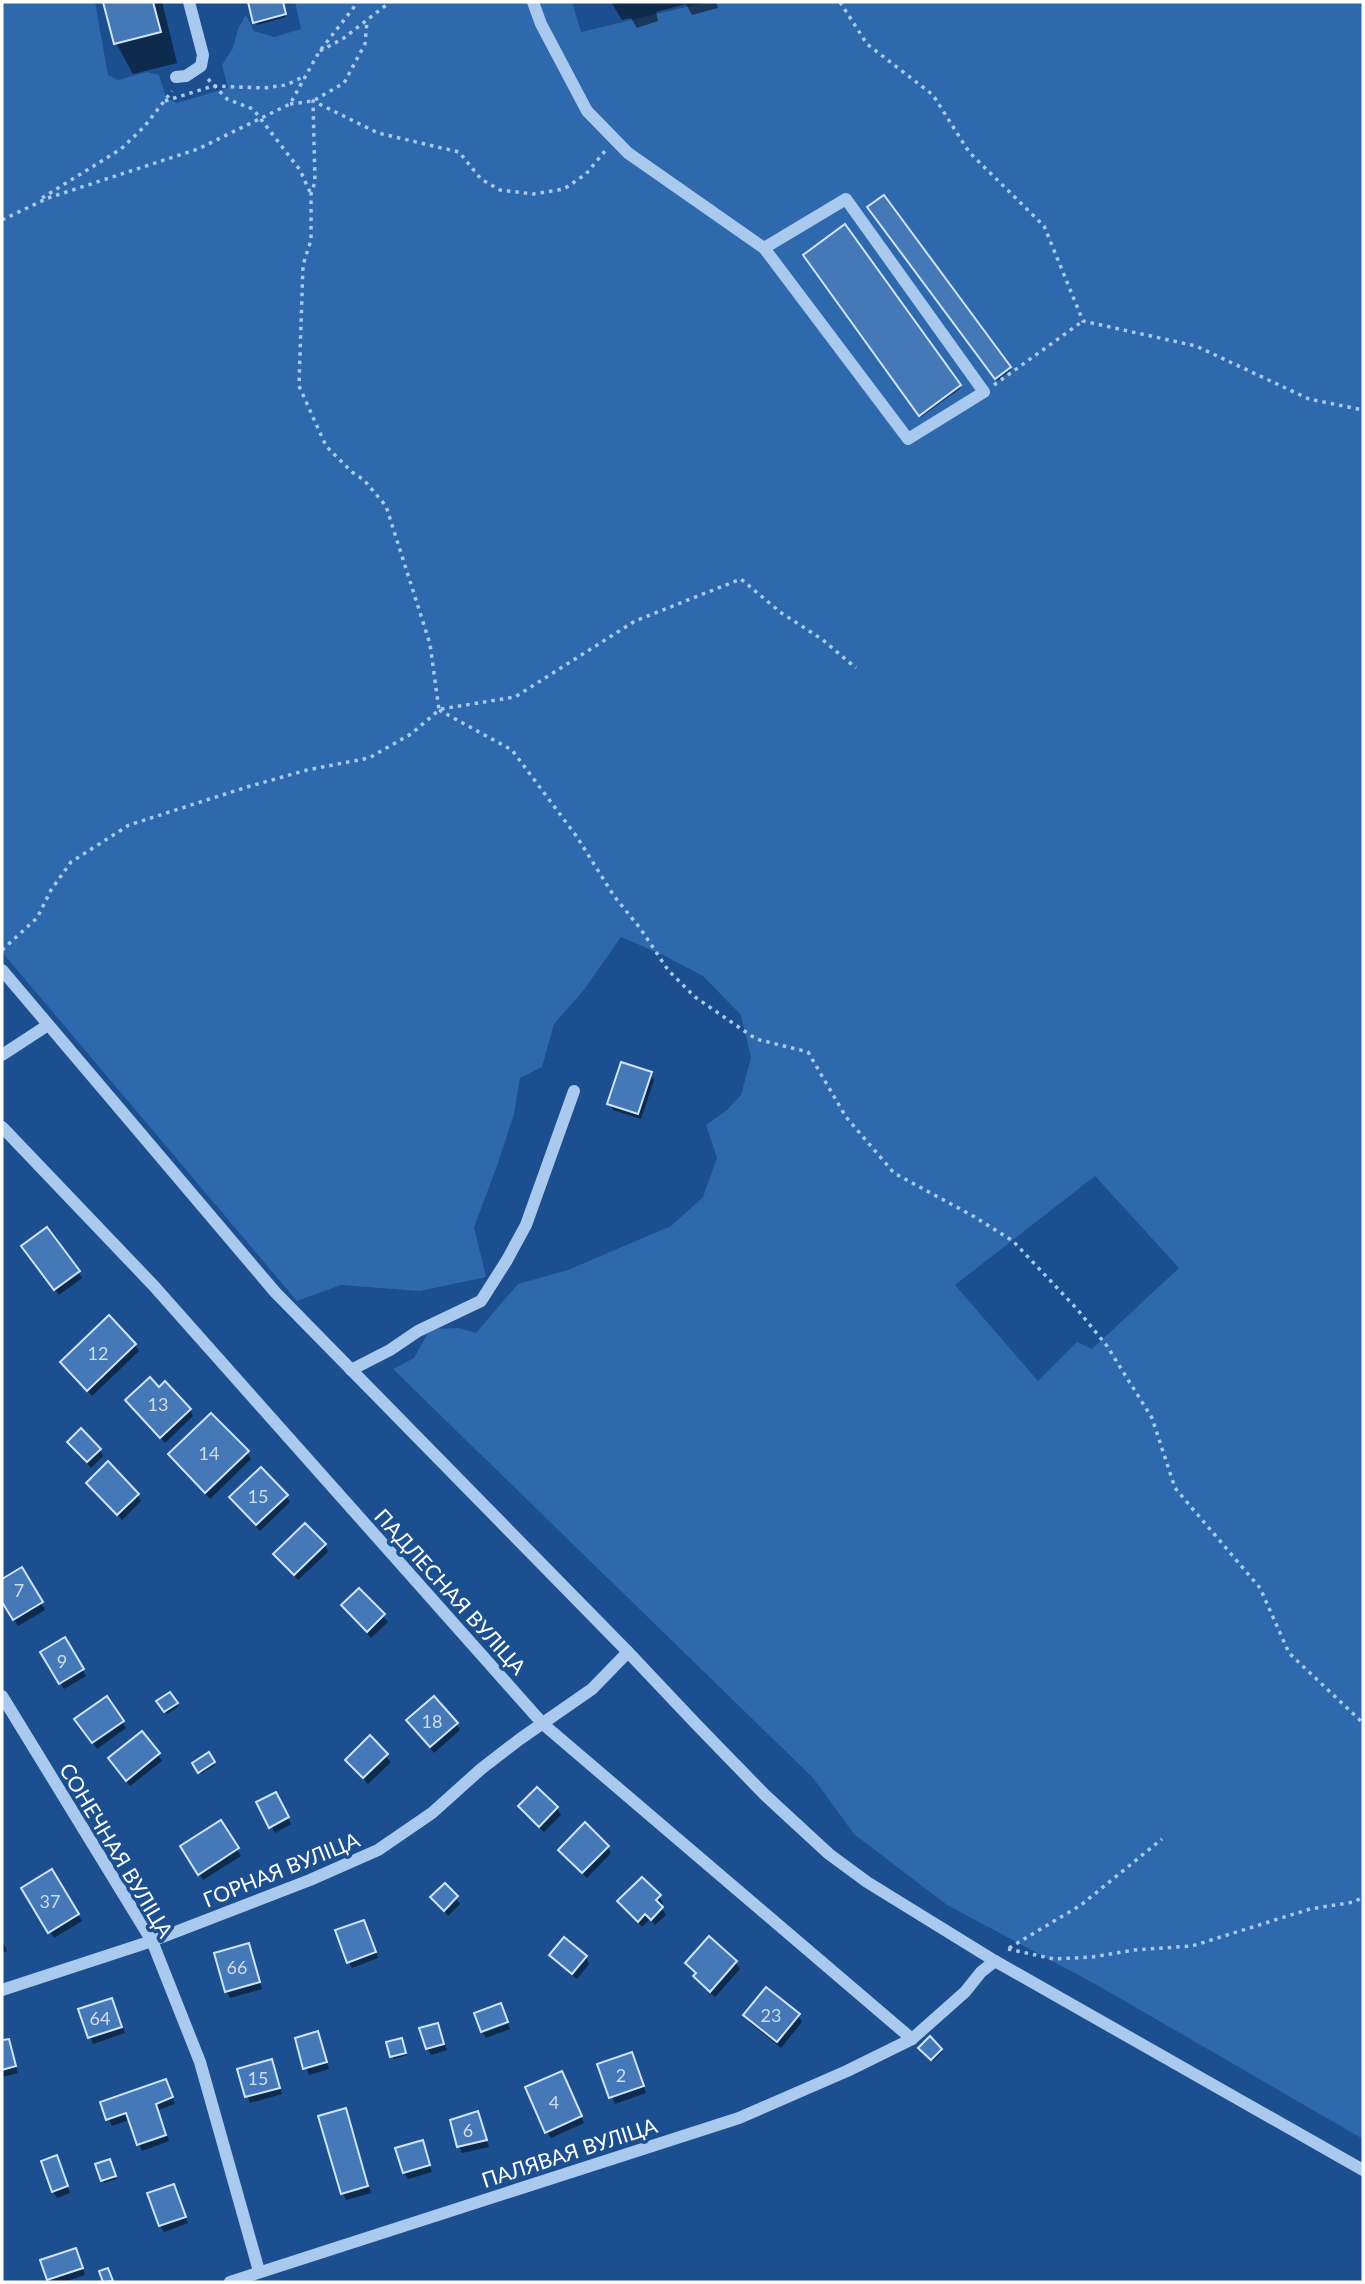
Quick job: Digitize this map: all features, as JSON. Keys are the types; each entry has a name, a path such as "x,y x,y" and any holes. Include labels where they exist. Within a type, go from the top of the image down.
{"street":[{"path":"176,77 193,73 201,66 203,55 189,2"},
{"path":"533,2 541,24 587,111 628,153 764,248 908,439 984,392 846,199 764,248"},
{"path":"2,970 275,1292 765,1795 829,1854 899,1903 995,1961 1363,2170"},
{"path":"2,1055 48,1026"},
{"path":"351,1370 390,1350 418,1331 481,1301 526,1225 575,1091"},
{"name":"ПАДЛЕСНАЯ ВУЛІЦА","path":"2,1127 153,1285 543,1724 912,2039"},
{"name":"ГОРНАЯ ВУЛІЦА","path":"2,1990 152,1941 310,1880 378,1850 432,1813 481,1769 520,1739 592,1689 628,1652"},
{"name":"СОНЕЧНАЯ ВУЛІЦА","path":"2,1696 152,1941 200,2062 259,2271"},
{"name":"ПАЛЯВАЯ ВУЛІЦА","path":"230,2282 739,2118 848,2071 912,2039 995,1961"}],"path":[{"path":"290,104 318,52 358,2"},
{"path":"318,52 344,38 390,2"},
{"path":"840,2 867,44 933,95 969,152 1044,226 1083,321"},
{"path":"31,205 198,149 290,104 313,102 344,82 365,44 367,21"},
{"path":"2,220 121,149 193,73"},
{"path":"163,102 213,86 264,89 286,85 305,77"},
{"path":"209,81 227,99 253,109 300,170 311,194"},
{"path":"313,102 378,133 458,152 481,179 500,190 533,194 564,189 586,174 614,139"},
{"path":"313,102 315,183 311,194 311,240 303,265 299,386 326,446 364,480 386,506 430,644 439,710"},
{"path":"984,392 1083,321 1196,346 1309,399 1363,410"},
{"path":"2,950 37,918 51,890 71,862 129,825 247,787 369,758 411,734 439,710 515,697 635,621 741,579 780,612 823,640 856,668"},
{"path":"439,710 512,750 577,837 614,896 640,928 668,970 695,997 756,1039 808,1052 846,1117 894,1173 1013,1241 1077,1309 1107,1346 1152,1418 1175,1488 1260,1588 1289,1653 1363,1723"},
{"path":"995,1961 1008,1948 1080,1905 1162,1839"},
{"path":"1008,1948 1054,1959 1192,1945 1310,1909 1354,1902 1363,1897"}],"shaded area":[{"path":"2,2 95,2 108,75 118,80 147,72 159,75 166,98 177,103 228,88 222,65 233,48 238,29 246,15 254,31 274,37 301,29 295,2 572,2 581,32 707,2 1363,2 1363,2139 1097,1985 947,1905 854,1834 813,1778 393,1369 414,1358 430,1329 459,1328 476,1333 518,1284 568,1270 671,1226 703,1197 717,1158 706,1125 727,1110 741,1095 751,1058 741,1015 703,976 621,937 583,991 554,1024 542,1067 520,1078 514,1114 474,1227 486,1277 420,1291 341,1285 297,1301 2,952","holes":["1095,1176 1179,1268 1092,1349 1077,1342 1038,1381 955,1285"]}],"building":[{"path":"103,2 153,2 161,32 114,44"},
{"path":"248,2 283,2 286,14 253,23"},
{"path":"884,195 1011,367 995,379 867,207"},
{"path":"845,224 961,385 919,416 803,255"},
{"path":"621,1062 652,1072 638,1114 607,1104"},
{"path":"47,1227 80,1271 54,1290 21,1246"},
{"path":"109,1315 136,1344 87,1391 60,1362"},
{"path":"150,1377 159,1387 165,1381 191,1409 160,1438 125,1400"},
{"path":"211,1413 249,1451 205,1493 168,1454"},
{"path":"81,1428 101,1449 87,1462 67,1442"},
{"path":"108,1461 139,1494 117,1515 86,1483"},
{"path":"261,1467 288,1495 256,1525 229,1497"},
{"path":"305,1523 326,1544 294,1575 273,1554"},
{"path":"22,1567 43,1602 13,1620 2,1602 2,1579"},
{"path":"359,1588 385,1614 367,1632 341,1605"},
{"path":"65,1637 84,1669 59,1684 40,1652"},
{"path":"170,1692 178,1703 164,1712 156,1701"},
{"path":"107,1696 124,1721 92,1743 74,1719"},
{"path":"434,1696 458,1723 430,1747 406,1720"},
{"path":"142,1731 160,1753 126,1781 108,1758"},
{"path":"370,1735 388,1754 363,1778 345,1760"},
{"path":"209,1752 215,1762 198,1773 192,1763"},
{"path":"537,1787 558,1807 539,1827 518,1806"},
{"path":"276,1792 289,1817 269,1828 256,1802"},
{"path":"221,1820 239,1848 198,1875 180,1846"},
{"path":"585,1822 609,1846 582,1873 558,1850"},
{"path":"52,1869 79,1914 48,1933 21,1888"},
{"path":"642,1877 661,1895 656,1900 663,1907 651,1920 645,1914 638,1922 617,1901"},
{"path":"445,1883 458,1896 444,1911 430,1897"},
{"path":"364,1920 376,1952 347,1963 335,1930"},
{"path":"709,1936 737,1961 710,1992 693,1976 696,1973 685,1963"},
{"path":"564,1937 587,1956 572,1974 549,1955"},
{"path":"249,1943 260,1982 225,1992 214,1953"},
{"path":"766,1987 800,2014 777,2042 743,2015"},
{"path":"112,1998 122,2027 88,2038 78,2009"},
{"path":"501,2003 508,2022 481,2032 474,2013"},
{"path":"438,2023 444,2044 426,2049 419,2028"},
{"path":"318,2031 327,2062 303,2069 295,2038"},
{"path":"930,2036 942,2049 931,2060 918,2048"},
{"path":"402,2038 406,2053 390,2057 386,2042"},
{"path":"9,2039 16,2066 2,2070 2,2040"},
{"path":"632,2052 644,2086 609,2098 597,2064"},
{"path":"272,2059 280,2088 245,2097 237,2069"},
{"path":"562,2071 582,2116 545,2133 525,2087"},
{"path":"166,2079 173,2097 156,2104 166,2135 137,2145 126,2113 106,2120 100,2102"},
{"path":"346,2108 368,2186 341,2194 318,2116"},
{"path":"478,2111 487,2140 457,2147 450,2120"},
{"path":"423,2140 430,2165 403,2173 395,2148"},
{"path":"57,2155 68,2186 52,2192 41,2161"},
{"path":"110,2159 116,2176 101,2181 95,2164"},
{"path":"174,2184 186,2217 159,2226 147,2193"},
{"path":"76,2248 83,2268 47,2280 40,2260"},
{"path":"108,2268 113,2281 103,2282 99,2271"}]}
